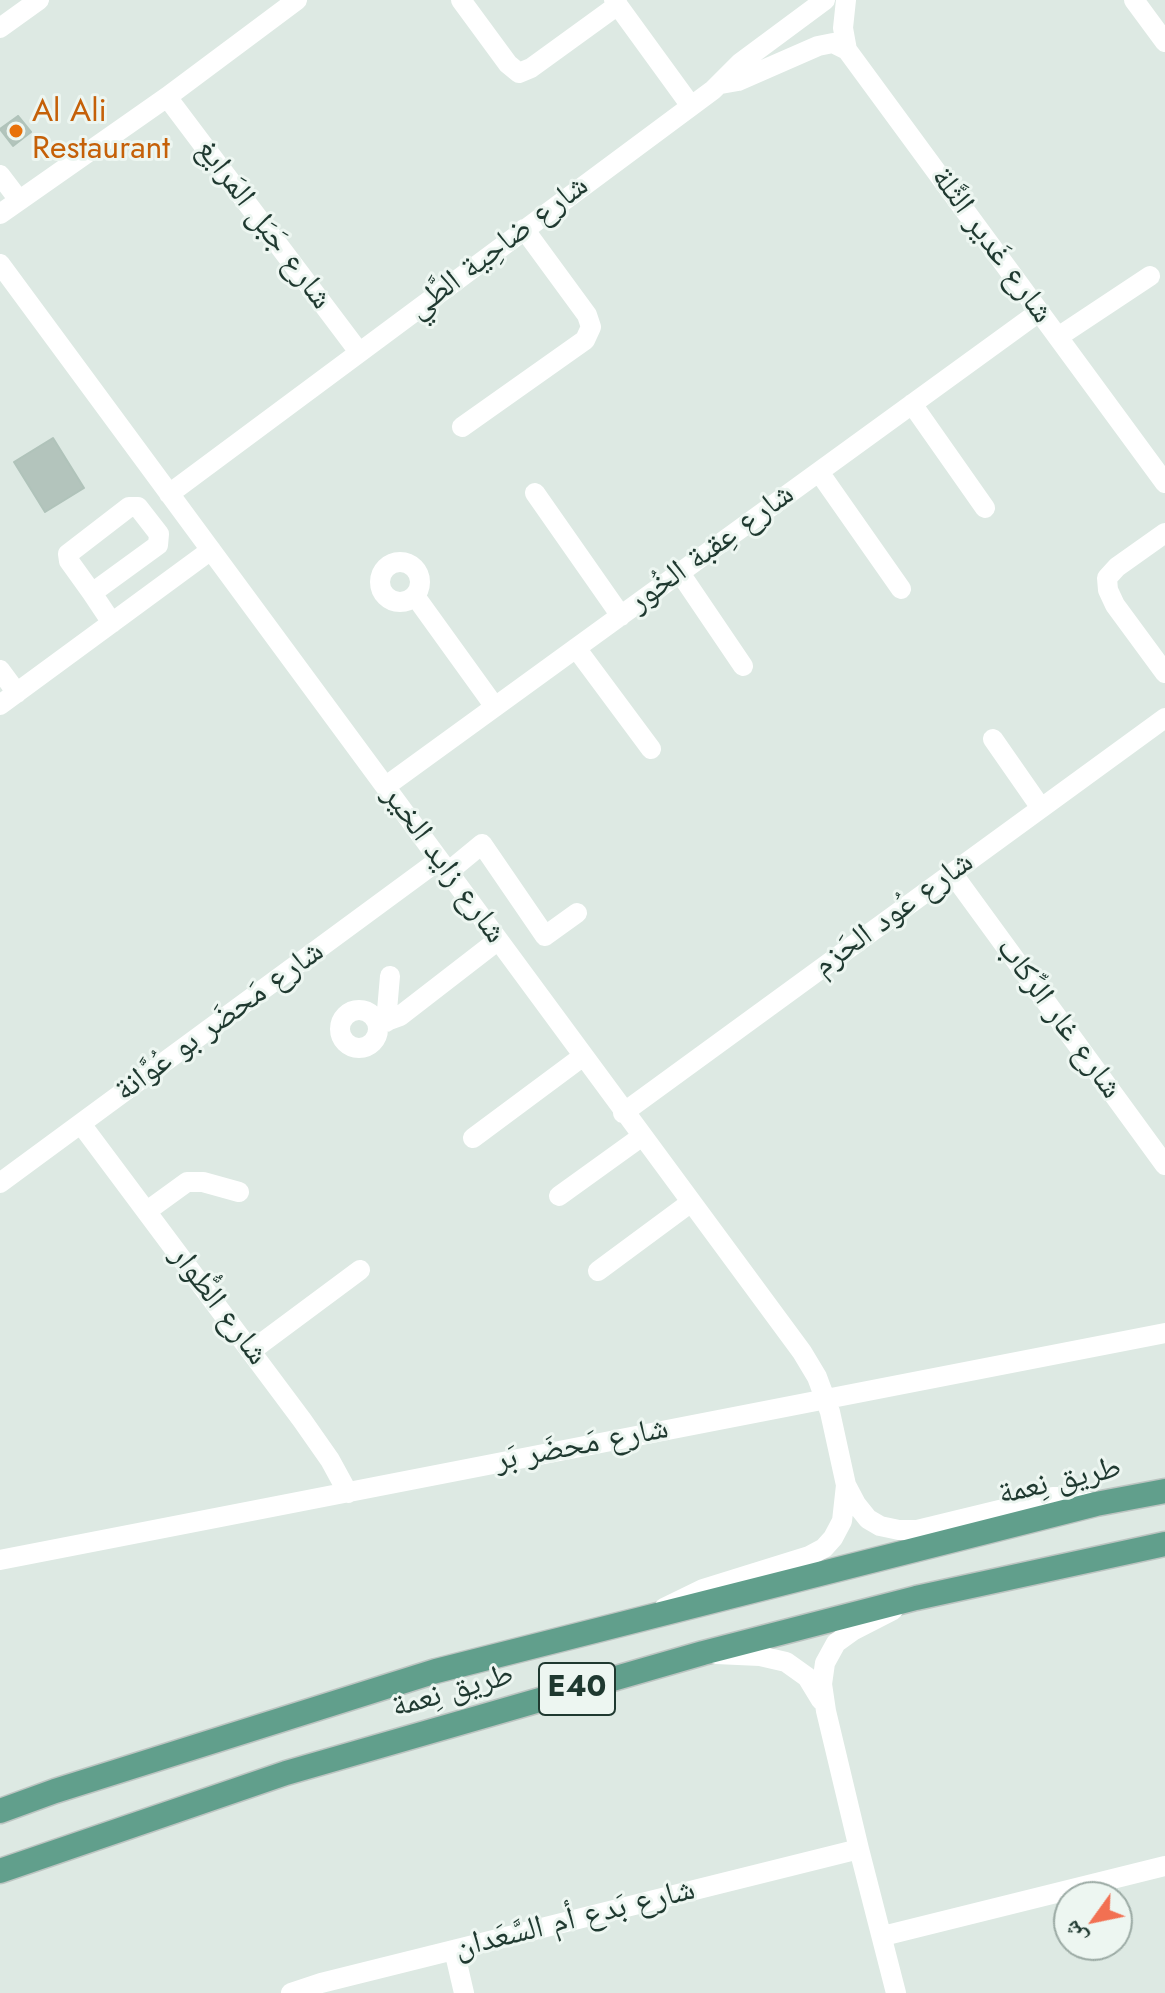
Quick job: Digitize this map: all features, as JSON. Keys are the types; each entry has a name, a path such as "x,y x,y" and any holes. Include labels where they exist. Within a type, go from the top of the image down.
{"main road":[{"name":"طريق نِعمة","path":"0,1811 436,1671 1096,1504 1165,1491"},
{"name":"طريق نِعمة","path":"0,1871 286,1773 703,1653 916,1598 1165,1544"}],"street":[{"path":"0,28 39,0"},
{"path":"0,214 167,97 297,0"},
{"path":"461,0 508,64 519,73 531,68 616,3 691,106"},
{"name":"شارع ضاحِية الطَّي","path":"169,494 721,84 740,63 825,0"},
{"path":"846,0 843,28 847,50"},
{"path":"1134,0 1165,42"},
{"path":"721,84 738,81 818,46 833,43 847,50"},
{"name":"شارع غَدير الثَّلة","path":"847,50 1165,483"},
{"name":"شارع جَبَل المَرايغ","path":"167,97 359,352"},
{"path":"0,175 19,200"},
{"path":"462,427 585,340 591,327 587,315 524,229"},
{"name":"شارع زايد الخير","path":"0,264 802,1352 826,1398 846,1485"},
{"path":"1058,337 1150,276"},
{"name":"شارع عِقبة الخُور","path":"386,786 1039,312"},
{"path":"912,404 985,508"},
{"path":"819,472 901,589"},
{"path":"535,493 621,616"},
{"path":"92,593 158,545 159,534 138,507 129,507 69,551 69,561 112,623"},
{"path":"1165,533 1117,567 1107,578 1108,590 1115,605 1165,673"},
{"path":"0,670 8,699 211,550"},
{"path":"680,573 743,666"},
{"path":"415,596 495,707"},
{"path":"576,648 651,749"},
{"name":"شارع عُود الحَزم","path":"623,1113 1165,718"},
{"path":"993,739 1041,808"},
{"name":"شارع مَحضَر بو عُوَّانة","path":"0,1183 444,866 482,844 545,936 577,913"},
{"name":"شارع غار الرِّكاب","path":"952,873 1165,1165"},
{"path":"390,976 382,1023 400,1016 497,941"},
{"path":"473,1138 582,1057"},
{"name":"شارع الطُّوار","path":"81,1124 330,1460 348,1493"},
{"path":"559,1196 641,1137"},
{"path":"147,1211 187,1182 203,1182 239,1192"},
{"path":"598,1271 690,1203"},
{"path":"251,1351 360,1270"},
{"name":"شارع مَحضَر بَر","path":"0,1560 1165,1333"},
{"path":"846,1485 868,1519 880,1526 899,1530 917,1530 1053,1497 1071,1497 1096,1504"},
{"path":"654,1614 682,1597 809,1556 824,1548 842,1521 846,1485"},
{"path":"896,1993 826,1711 823,1673 836,1643 854,1630 916,1598"},
{"path":"703,1653 760,1656 786,1662 807,1677 826,1711"},
{"name":"شارع بَدع أم السَّعَدان","path":"291,1993 859,1849"},
{"path":"883,1936 1165,1866"},
{"path":"454,1950 464,1993"}],"building":[{"name":"Al Ali Restaurant","path":"18,116 31,132 13,146 0,129"},
{"path":"53,438 84,488 45,512 14,462"}],"place":[{"name":"Al Ali Restaurant","path":"16,131"}]}
